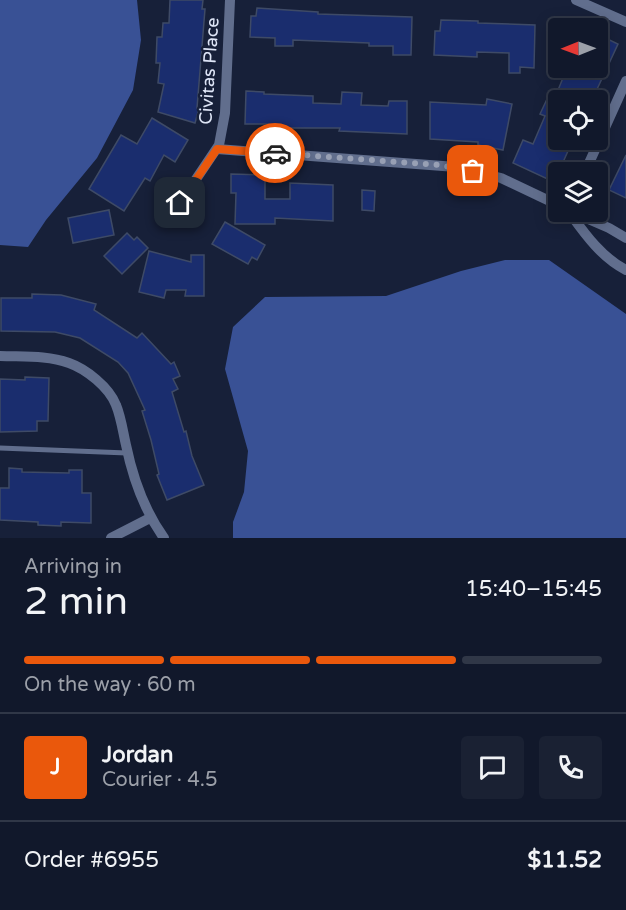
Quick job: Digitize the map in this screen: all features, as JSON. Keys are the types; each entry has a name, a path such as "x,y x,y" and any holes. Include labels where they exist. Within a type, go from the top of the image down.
{"street":[{"name":"Civitas Place","path":"180,203 217,149 225,113 230,0"},
{"path":"576,0 626,22"},
{"path":"590,162 626,81"},
{"path":"217,149 456,167 501,178 548,200"},
{"path":"577,222 592,242 626,270"},
{"path":"594,222 626,238"},
{"path":"0,356 49,358 70,363 88,373 103,387 116,404 136,486 150,518 164,538"},
{"path":"111,538 150,518"}],"lane":[{"path":"0,448 128,453"}],"water":[{"path":"0,0 137,0 141,40 133,90 97,158 46,220 28,247 0,245"},
{"path":"505,260 549,260 626,314 626,538 233,538 233,522 244,492 248,451 225,369 233,327 265,297 386,296 461,271"}],"building":[{"path":"170,0 203,0 202,9 205,9 197,108 199,109 195,123 158,112 164,84 158,83 160,63 156,63 157,37 162,37 163,23 169,23"},
{"path":"257,8 318,12 318,14 412,17 411,55 393,55 393,46 369,46 369,43 293,40 293,46 275,46 275,38 250,37 251,16 256,16"},
{"path":"441,20 535,25 534,68 520,67 520,73 509,73 509,53 477,52 477,57 434,55 435,31 440,31"},
{"path":"608,39 618,44 608,66"},
{"path":"563,78 602,78 597,90 558,90"},
{"path":"246,91 313,96 313,103 341,104 342,92 362,93 361,105 388,106 389,101 407,101 407,134 339,131 340,128 268,128 268,124 245,124"},
{"path":"548,97 548,150 568,150 563,162 548,162 548,179 513,163 523,140 533,144 545,116 540,114"},
{"path":"487,99 512,104 503,150 478,145 478,142 430,139 430,102 486,105"},
{"path":"152,118 188,140 175,162 164,155 150,181 145,178 124,211 89,189 121,135 137,144"},
{"path":"626,155 626,198 609,190"},
{"path":"231,174 265,175 265,199 290,199 290,183 333,185 333,221 275,218 275,224 235,224 236,193 231,193"},
{"path":"362,190 375,191 374,211 362,210"},
{"path":"109,210 114,235 73,243 68,218"},
{"path":"225,222 265,245 257,260 252,257 248,264 212,244"},
{"path":"127,233 134,240 137,237 148,248 122,274 104,256"},
{"path":"149,251 191,262 191,255 204,255 204,296 185,296 186,290 166,290 164,298 139,292"},
{"path":"32,294 61,295 96,304 94,310 137,338 142,333 171,364 174,362 180,376 173,379 178,389 172,392 192,456 204,485 167,500 157,475 159,474 142,411 145,410 128,373 118,362 80,338 55,332 1,331 1,298 32,298"},
{"path":"25,377 49,378 48,421 37,421 37,431 0,432 0,379 25,380"},
{"path":"9,468 22,469 22,472 69,473 69,470 82,470 82,493 91,493 91,523 61,522 61,526 0,520 0,488 9,488"}],"way so far":[{"path":"275,153 439,165 473,171"}],"route":[{"path":"180,203 217,149 275,153"}]}
